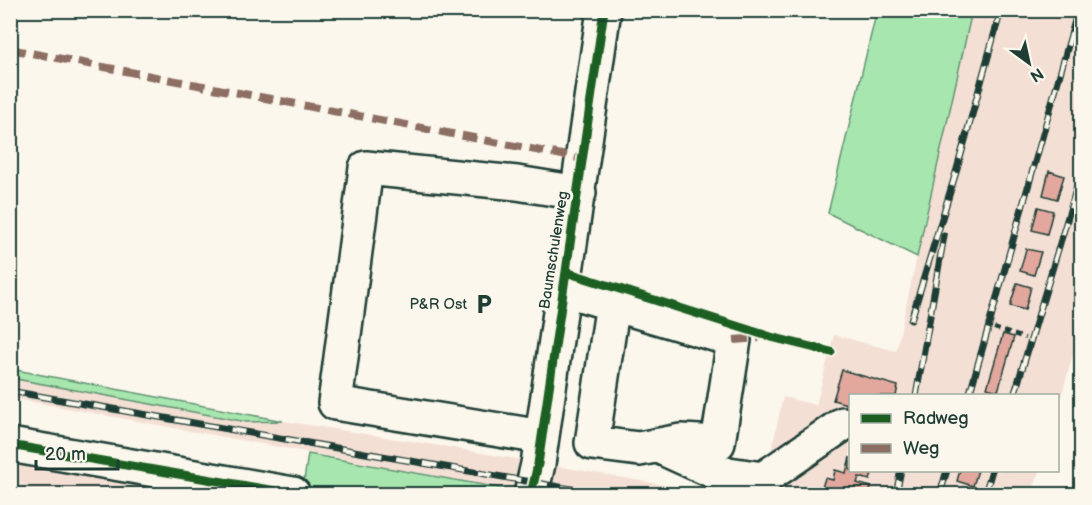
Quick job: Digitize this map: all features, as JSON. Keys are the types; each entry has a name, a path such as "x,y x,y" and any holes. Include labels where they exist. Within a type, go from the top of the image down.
{"street":[{"name":"Baumschulenweg","path":"531,495 579,193 604,10"},
{"path":"542,437 334,403 366,168 517,183 579,193"},
{"path":"563,289 613,303 734,340 718,443 681,441 639,449 592,443 613,303"},
{"path":"657,445 715,472 763,479 843,424"},
{"path":"10,445 293,495"}],"path":[{"path":"994,328 1025,338"},
{"path":"992,394 993,389"}],"shaded area":[{"path":"972,11 1081,11 1081,326 1059,404 1059,394 849,394 849,472 1039,472 1032,494 762,494 783,397 816,405 834,335 896,351"},
{"path":"10,374 715,494 534,494 11,398"},
{"path":"25,448 293,494 11,494"}],"green space":[{"path":"877,10 972,11 917,257 828,213"},
{"path":"10,369 283,421 247,422 11,378"},
{"path":"308,454 534,494 302,494"}],"building":[{"path":"1049,171 1064,176 1057,199 1043,195"},
{"path":"1038,207 1053,211 1047,234 1032,230"},
{"path":"1026,249 1041,252 1034,275 1020,271"},
{"path":"1017,283 1031,287 1025,310 1010,306"},
{"path":"1003,334 1014,337 998,391 987,388"},
{"path":"842,370 898,386 896,394 849,394 849,405 833,400"},
{"path":"849,461 849,472 872,472 870,480 859,477 857,483 871,487 869,494 820,494 825,478 833,480 835,470 846,473"},
{"path":"959,472 977,472 973,486 957,481"}],"railway":[{"path":"911,320 957,169 1001,10"},
{"path":"970,394 1078,10"},
{"path":"1015,394 1082,170"},
{"path":"916,394 944,236"},
{"path":"10,391 600,494"},
{"path":"896,494 901,472"},
{"path":"940,494 946,472"},
{"path":"985,494 991,472"}],"marked path":[{"path":"10,49 583,159"},
{"path":"734,340 759,338"}],"cycle path":[{"path":"531,494 538,464 604,10"},
{"path":"566,272 771,337 831,352"},
{"path":"10,445 293,494"}],"place":[{"name":"P&R Ost","path":"484,304"}]}
